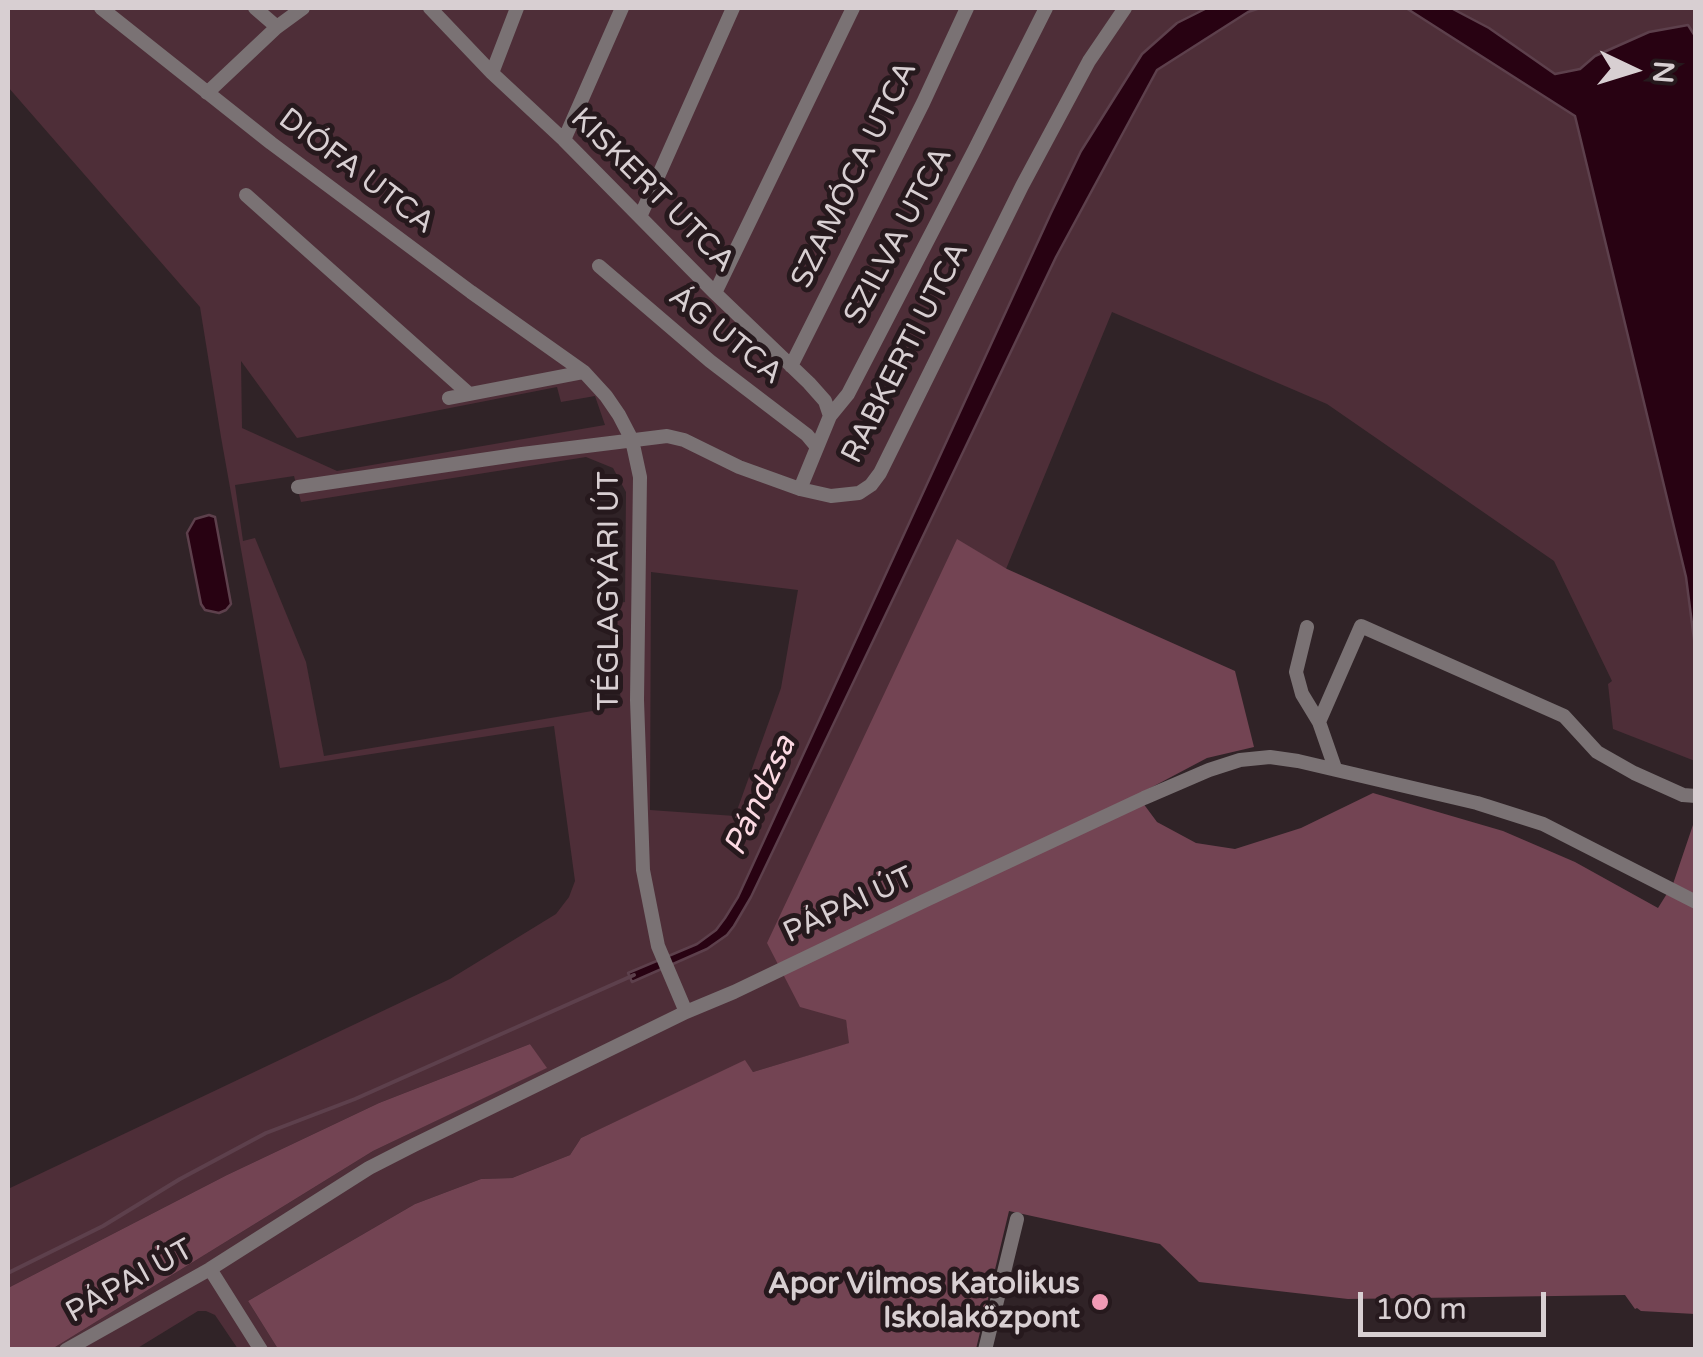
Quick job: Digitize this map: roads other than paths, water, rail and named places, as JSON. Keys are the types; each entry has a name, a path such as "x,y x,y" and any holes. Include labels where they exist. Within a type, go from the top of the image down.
{"street":[{"name":"DIÓFA UTCA","path":"102,8 207,93 584,372"},
{"path":"254,8 278,28"},
{"path":"207,93 304,8"},
{"name":"KISKERT UTCA","path":"430,8 791,366 824,400 830,416"},
{"path":"492,73 517,8"},
{"path":"564,140 622,8"},
{"path":"640,217 733,8"},
{"path":"715,293 853,8"},
{"name":"SZAMÓCA UTCA","path":"791,366 967,8"},
{"name":"SZILVA UTCA","path":"800,488 830,416 848,394 1046,8"},
{"name":"RABKERTI UTCA","path":"632,440 667,436 684,440 739,467 831,496 858,493 871,485 1089,60 1125,8"},
{"path":"246,195 468,393"},
{"name":"ÁG UTCA","path":"599,266 817,447"},
{"path":"448,398 584,372 606,396 632,440"},
{"name":"TÉGLAGYÁRI ÚT","path":"298,487 632,440 640,477 636,700 643,870 658,946 686,1012"},
{"path":"1319,722 1361,626 1564,716 1597,752 1634,774 1683,795 1696,796"},
{"path":"1308,627 1296,672 1335,768"},
{"name":"PÁPAI ÚT","path":"66,1350 210,1269 370,1168 686,1012 1210,770 1240,760 1270,757 1335,768 1452,796 1543,824 1696,902"},
{"path":"986,1350 1017,1219"},
{"path":"210,1269 261,1350"}],"waterway":[{"name":"Pándzsa","path":"8,1273 103,1226 266,1133 355,1099 634,975"}],"place":[{"name":"Apor Vilmos Katolikus Iskolaközpont","path":"1100,1302"}]}
